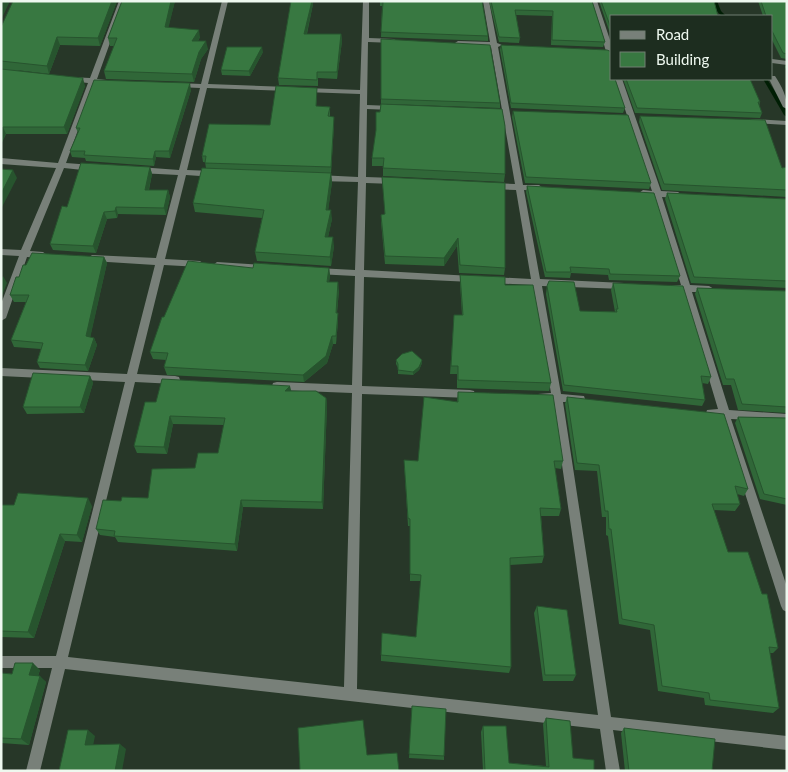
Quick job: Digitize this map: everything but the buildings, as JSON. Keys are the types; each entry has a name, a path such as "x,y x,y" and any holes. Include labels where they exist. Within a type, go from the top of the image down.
{"street":[{"path":"1,318 24,254 61,166 122,1"},
{"path":"33,771 202,86 225,1"},
{"path":"350,695 366,1"},
{"path":"486,1 499,45 505,112 557,397 613,771"},
{"path":"594,1 610,50"},
{"path":"365,40 405,42"},
{"path":"454,43 499,45"},
{"path":"600,50 610,53"},
{"path":"773,61 787,62"},
{"path":"64,79 119,83"},
{"path":"618,80 657,193 725,415 787,606"},
{"path":"773,80 787,107"},
{"path":"165,84 364,92"},
{"path":"363,106 401,108"},
{"path":"748,121 787,123"},
{"path":"1,161 98,168"},
{"path":"126,170 220,174"},
{"path":"306,177 402,181"},
{"path":"480,186 549,189"},
{"path":"637,192 685,195"},
{"path":"1,252 53,256"},
{"path":"82,258 275,268"},
{"path":"303,270 630,286"},
{"path":"658,287 723,290"},
{"path":"1,372 190,381"},
{"path":"269,386 477,394"},
{"path":"527,396 586,400"},
{"path":"705,413 787,418"},
{"path":"1,662 60,662 787,743"}],"waterway":[{"path":"715,1 719,12 723,15"},
{"path":"766,80 787,115"}]}
